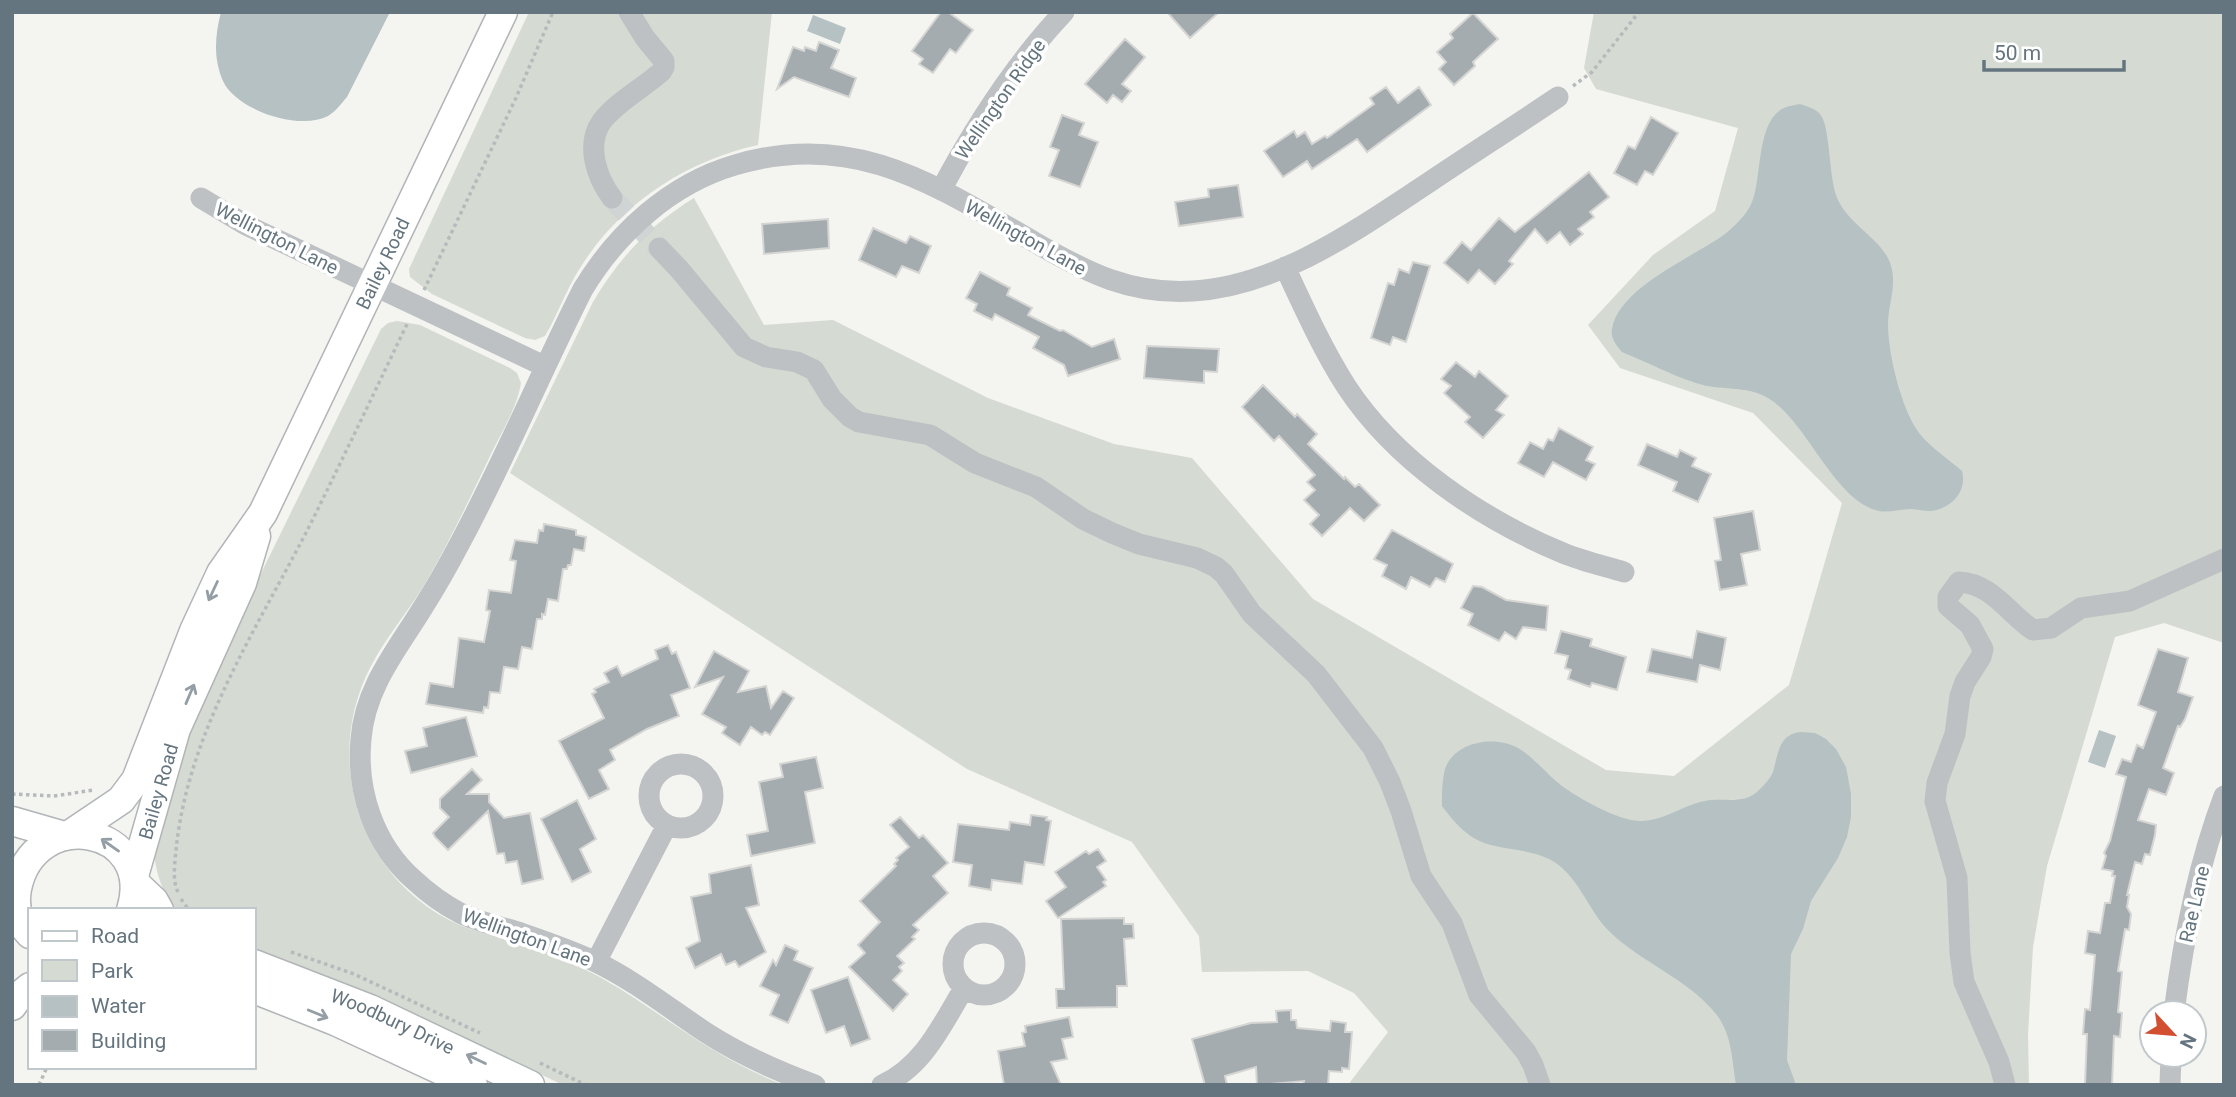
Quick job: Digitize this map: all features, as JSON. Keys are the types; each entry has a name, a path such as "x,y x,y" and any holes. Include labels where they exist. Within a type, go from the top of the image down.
{"main road":[{"name":"Bailey Road","path":"18,915 18,887 27,863 40,849 68,835 116,804 131,788 194,631 221,573 263,513 503,12"},
{"name":"Bailey Road","path":"133,890 176,729 242,583 263,513"},
{"path":"12,821 68,835 85,833 107,842 128,862 133,890 154,901 158,908"},
{"name":"Woodbury Drive","path":"256,965 370,1009 530,1085"},
{"path":"12,1006 28,989"},
{"name":"Woodbury Drive","path":"256,990 335,1021 473,1085"}],"street":[{"path":"611,198 598,177 595,165 600,124 608,114 664,67 664,61 629,12"},
{"name":"Wellington Ridge","path":"941,190 995,98 1064,12"},
{"name":"Wellington Lane","path":"816,1085 769,1067 706,1033 656,997 596,962 551,943 486,924 434,897 411,878 390,853 374,825 363,796 361,738 365,712 374,685 455,553 544,366 601,258 632,225 687,186 716,171 774,156 827,154 854,157 916,176 1088,272 1136,288 1177,292 1216,289 1285,267 1391,207 1558,97"},
{"name":"Wellington Lane","path":"201,198 246,225 544,366"},
{"path":"659,248 679,268 744,347 766,357 797,362 814,370 832,399 859,422 930,435 975,463 1036,488 1083,519 1112,533 1139,544 1183,553 1216,567 1252,614 1316,674 1373,748 1398,802 1421,876 1452,923 1479,995 1526,1052 1540,1085"},
{"path":"1285,267 1315,331 1347,387 1405,453 1448,490 1480,512 1565,554 1624,572"},
{"path":"2004,1085 1999,1062 1964,982 1957,878 1935,801 1937,783 1955,734 1960,696 1983,649 1970,625 1948,606 1948,597 1959,582 1970,583 1993,596 2025,625 2041,631 2051,628 2081,608 2130,601 2224,559"},
{"name":"Rae Lane","path":"2176,999 2189,920 2203,861 2224,796"},
{"path":"596,962 667,825"},
{"path":"881,1085 892,1080 921,1056 964,988"}],"path":[{"path":"426,286 515,100 553,12"},
{"path":"1558,97 1592,72 1639,12"},
{"path":"187,908 175,887 175,858 179,821 202,741 408,323"},
{"path":"12,794 54,796 94,789"},
{"path":"39,1085 46,1069"}],"green space":[{"path":"529,12 772,12 758,145 731,152 680,174 634,206 596,245 575,276 545,336 535,340 525,338 432,294 410,277 409,269"},
{"path":"1594,12 2224,12 2224,643 2164,623 2115,637 2047,866 2033,947 2028,1035 2029,1085 1348,1085 1388,1032 1354,993 1308,971 1202,972 1199,936 1132,842 967,769 510,473 603,286 625,257 650,231 694,198 764,325 833,320 988,398 1114,444 1192,458 1313,599 1606,770 1674,776 1789,685 1842,503 1753,413 1620,368 1588,325 1653,255 1715,211 1738,128 1596,89 1584,68"},
{"path":"397,321 420,325 510,368 517,373 521,383 508,420 450,539 423,587 371,666 357,701 350,737 350,774 358,809 371,843 391,873 417,899 449,920 519,943 592,973 725,1057 783,1085 563,1085 382,998 256,949 256,908 173,908 166,895 158,873 154,849 173,759 381,329 388,323"}],"water":[{"path":"221,12 390,12 347,97 328,116 301,121 269,115 254,109 230,91 223,81 216,55"},
{"path":"813,15 846,28 840,44 807,31"},
{"path":"1800,104 1815,110 1823,119 1832,179 1843,209 1881,248 1891,266 1893,288 1888,317 1890,349 1900,391 1910,417 1924,439 1962,471 1963,481 1958,496 1937,510 1879,511 1863,504 1834,477 1795,424 1768,398 1751,391 1687,380 1622,352 1613,339 1612,329 1628,300 1660,274 1725,234 1742,217 1754,196 1769,123 1784,108"},
{"path":"2099,730 2116,736 2105,768 2088,762"},
{"path":"1800,732 1815,733 1836,749 1846,767 1851,794 1851,817 1847,837 1838,858 1811,901 1803,929 1791,954 1787,1060 1796,1085 1736,1085 1725,1030 1705,1002 1610,932 1575,883 1559,866 1540,855 1500,847 1472,837 1442,806 1445,769 1457,752 1477,743 1498,742 1518,748 1562,786 1599,808 1630,820 1648,821 1697,803 1741,799 1754,794 1772,775 1783,741"}],"building":[{"path":"941,12 948,12 973,30 956,53 950,49 933,73 919,64 923,59 912,51"},
{"path":"1167,12 1219,12 1190,38"},
{"path":"1473,13 1498,39 1473,62 1475,66 1454,85 1439,69 1446,62 1437,52 1453,38 1450,34"},
{"path":"1125,39 1145,57 1122,84 1131,91 1122,102 1113,95 1107,103 1085,84"},
{"path":"819,42 839,50 831,68 856,78 849,97 794,77 777,89 793,47 816,51"},
{"path":"1386,87 1398,103 1419,87 1431,105 1367,152 1357,139 1312,169 1307,161 1283,177 1264,151 1294,131 1297,137 1305,132 1312,144 1325,136 1327,138 1374,104 1370,98"},
{"path":"1062,115 1084,123 1079,135 1098,142 1080,187 1049,176 1059,150 1050,147"},
{"path":"1651,117 1678,133 1653,175 1645,171 1637,185 1614,173 1628,146 1635,149"},
{"path":"1589,172 1609,197 1590,212 1594,217 1578,229 1583,234 1570,245 1560,232 1547,243 1535,229 1509,261 1513,264 1495,284 1479,270 1468,283 1444,263 1462,242 1471,250 1499,218 1515,232"},
{"path":"1238,185 1243,217 1179,226 1175,202 1209,197 1208,189"},
{"path":"828,219 829,248 764,254 762,224"},
{"path":"873,228 906,243 910,236 931,246 919,273 902,266 896,277 859,260"},
{"path":"1413,262 1430,266 1406,342 1393,337 1390,345 1371,338 1388,283 1394,285 1399,269 1409,273"},
{"path":"980,272 1010,288 1007,295 1032,308 1028,315 1060,331 1063,330 1092,347 1114,339 1120,359 1068,376 1064,365 1033,348 1039,337 995,314 992,320 974,311 977,304 966,298"},
{"path":"1147,346 1219,349 1217,372 1204,371 1204,383 1144,378"},
{"path":"1456,362 1475,377 1479,371 1508,396 1496,410 1504,415 1483,438 1465,422 1470,417 1444,393 1451,386 1441,379"},
{"path":"1263,385 1295,417 1297,414 1317,434 1308,444 1344,479 1345,477 1355,487 1359,484 1380,505 1364,521 1350,508 1322,536 1310,524 1319,515 1304,500 1315,490 1307,482 1315,475 1279,436 1274,441 1242,407"},
{"path":"1559,428 1593,447 1586,460 1595,464 1586,480 1553,462 1544,477 1518,463 1530,442 1543,449 1548,439 1553,441"},
{"path":"1647,444 1677,457 1680,450 1696,458 1692,466 1711,474 1698,502 1673,491 1677,482 1638,465"},
{"path":"1753,511 1760,550 1741,554 1747,585 1720,590 1715,561 1721,560 1714,518"},
{"path":"544,524 576,530 576,535 586,537 584,551 574,549 571,565 563,569 558,601 548,599 545,615 542,614 542,619 537,619 532,649 522,647 518,669 504,667 500,693 490,692 488,708 484,707 483,713 426,704 430,683 453,687 459,638 484,642 490,611 486,610 489,590 511,593 516,561 510,560 515,540 537,543 539,530 543,531"},
{"path":"1392,530 1453,564 1445,582 1436,578 1430,587 1411,577 1406,589 1382,576 1387,565 1374,559"},
{"path":"1473,586 1482,587 1506,600 1548,606 1546,630 1523,627 1516,639 1505,632 1499,641 1468,625 1473,614 1461,608"},
{"path":"1561,631 1592,639 1590,646 1626,657 1617,690 1592,683 1590,687 1568,679 1571,670 1565,668 1568,656 1555,653"},
{"path":"1697,631 1726,638 1720,670 1700,665 1697,682 1647,672 1652,649 1692,658"},
{"path":"668,645 672,654 676,652 690,688 671,695 679,716 647,729 610,750 615,760 599,770 609,789 589,799 559,741 604,718 592,694 596,692 594,689 609,682 604,673 617,666 622,676 658,659 655,650"},
{"path":"2158,649 2188,658 2178,692 2193,697 2185,719 2180,727 2178,726 2163,768 2174,773 2166,795 2149,789 2138,820 2156,825 2150,855 2145,854 2142,864 2135,862 2127,895 2127,907 2131,914 2129,930 2125,929 2118,971 2122,972 2118,1012 2122,1013 2120,1037 2114,1036 2112,1085 2085,1085 2087,1034 2083,1034 2085,1009 2090,1010 2095,955 2085,953 2088,931 2100,933 2105,903 2110,903 2115,876 2112,876 2113,871 2102,869 2106,856 2104,853 2110,841 2126,777 2116,774 2122,759 2131,762 2137,745 2143,748 2156,712 2138,705"},
{"path":"714,651 749,671 738,692 766,686 771,708 783,691 794,698 770,735 765,732 762,735 751,727 740,745 722,733 726,727 702,714 723,677 695,687"},
{"path":"466,717 477,756 411,773 405,751 427,746 423,728"},
{"path":"816,757 823,788 805,792 815,843 751,856 747,835 768,831 759,782 783,777 780,764"},
{"path":"472,769 482,780 467,794 489,794 489,802 504,818 530,813 543,879 522,884 517,861 506,863 504,853 497,854 488,811 448,850 435,837 433,833 449,817 440,808 440,799"},
{"path":"577,800 596,839 580,849 591,872 572,882 541,819"},
{"path":"1031,815 1047,817 1046,820 1051,821 1044,865 1025,862 1022,884 992,880 991,890 969,886 972,865 953,862 958,824 1009,830 1010,822 1030,825"},
{"path":"900,817 919,838 923,835 948,863 933,876 948,893 913,925 919,930 912,937 915,939 897,956 904,963 899,967 902,971 893,980 908,994 893,1011 849,967 865,953 858,945 880,922 860,901 896,866 896,858 909,847 890,825"},
{"path":"1098,849 1106,861 1097,867 1106,880 1103,882 1106,886 1058,918 1046,901 1066,887 1055,872 1086,851 1089,854"},
{"path":"751,865 759,905 746,908 766,952 739,967 735,961 726,965 721,954 695,968 686,948 700,941 691,897 711,893 709,874"},
{"path":"1124,918 1124,924 1133,924 1134,938 1124,939 1127,986 1117,986 1117,1007 1057,1008 1056,989 1064,989 1061,919"},
{"path":"785,945 798,951 794,960 813,968 788,1023 770,1015 779,995 760,986 773,960 776,965"},
{"path":"848,977 870,1039 851,1046 844,1026 826,1033 811,990"},
{"path":"1291,1010 1291,1020 1296,1020 1297,1028 1330,1031 1331,1021 1346,1023 1345,1032 1352,1032 1349,1069 1342,1068 1342,1072 1329,1071 1328,1085 1303,1085 1304,1081 1257,1085 1256,1067 1225,1076 1227,1085 1205,1085 1192,1039 1251,1023 1277,1022 1276,1011"},
{"path":"1069,1017 1073,1037 1062,1039 1067,1059 1051,1062 1061,1085 1004,1085 998,1051 1025,1046 1022,1033 1026,1032 1025,1026"}],"tunnel":[{"path":"612,198 659,248"}]}
